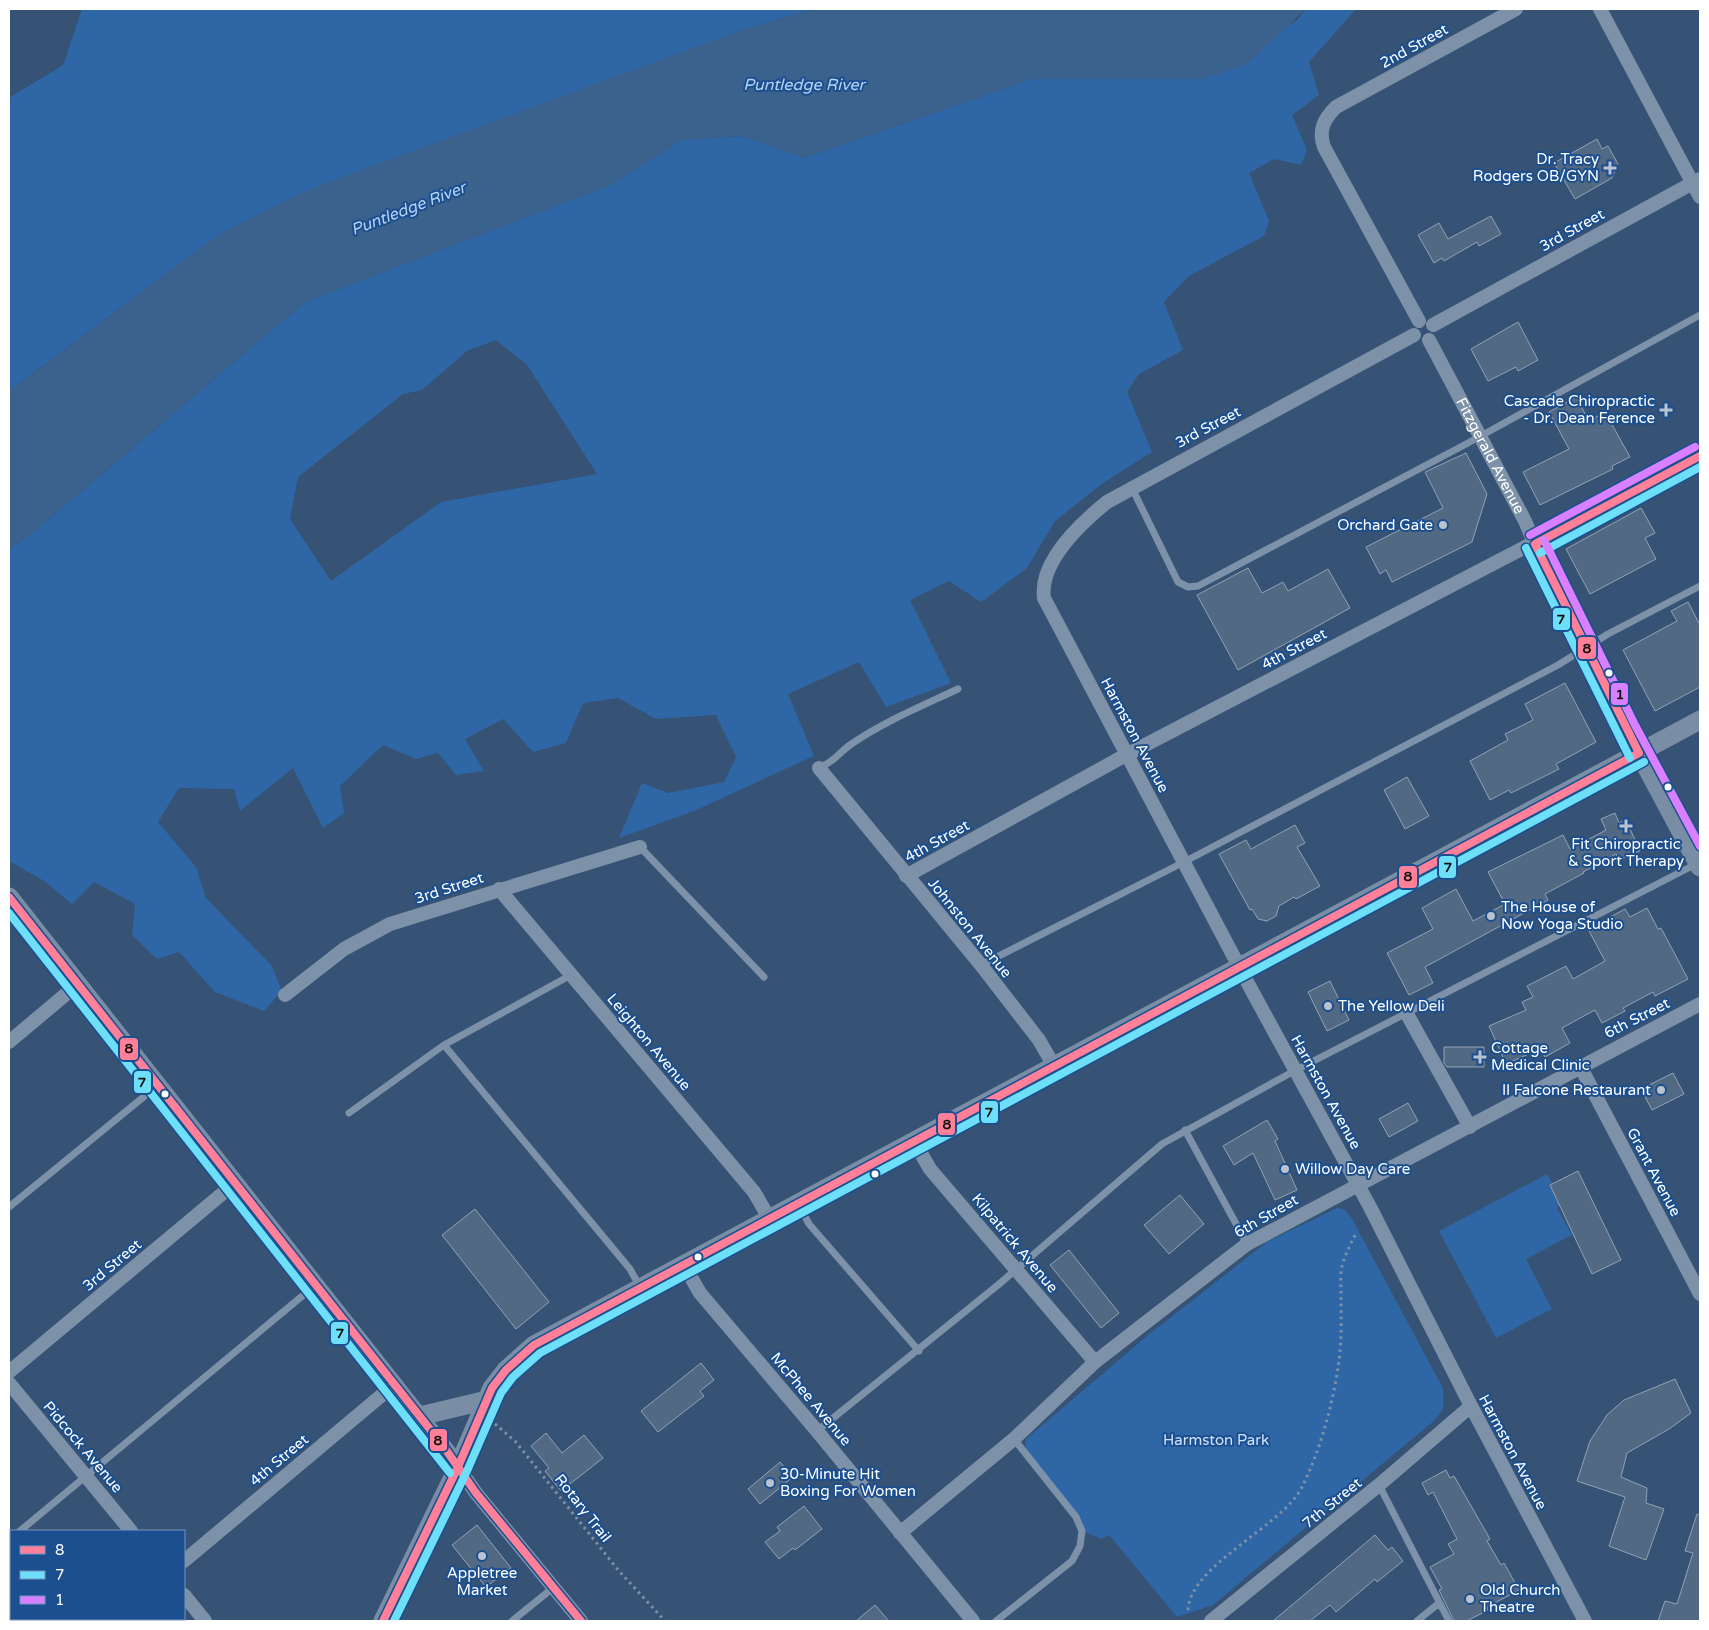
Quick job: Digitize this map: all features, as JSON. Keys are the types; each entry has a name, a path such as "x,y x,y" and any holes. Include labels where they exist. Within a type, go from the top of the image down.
{"street":[{"name":"2nd Street","path":"1419,321 1324,147 1321,136 1322,127 1329,114 1336,107 1516,9"},
{"path":"1600,9 1697,181 1700,197"},
{"name":"3rd Street","path":"1433,325 1697,181"},
{"path":"1419,321 1428,321 1433,325 1434,335 1429,340 1419,340 1414,335 1414,326 1419,321"},
{"name":"3rd Street","path":"1044,579 1067,540 1081,524 1107,502 1414,335"},
{"name":"Fitzgerald Avenue","path":"1429,340 1525,521 1585,648 1639,753 1700,864"},
{"name":"4th Street","path":"906,876 1126,755 1488,566 1535,544 1700,456"},
{"name":"Harmston Avenue","path":"1044,579 1044,598 1126,755 1359,1184 1470,1406 1585,1621"},
{"path":"383,1621 458,1467 484,1406 506,1370 534,1345 1700,720"},
{"name":"Johnston Avenue","path":"819,768 981,965 1039,1040 1054,1066"},
{"name":"3rd Street","path":"285,995 344,949 390,924 640,847"},
{"name":"Leighton Avenue","path":"499,889 754,1192 769,1218"},
{"path":"11,902 395,1384 476,1493 581,1621"},
{"path":"9,1042 78,984"},
{"name":"6th Street","path":"900,1533 1014,1439 1095,1362 1247,1244 1700,1004"},
{"path":"1407,1014 1470,1127"},
{"name":"Grant Avenue","path":"1580,1066 1700,1294"},
{"name":"Kilpatrick Avenue","path":"914,1142 930,1168 1095,1362"},
{"name":"3rd Street","path":"9,1372 235,1183"},
{"name":"McPhee Avenue","path":"684,1265 700,1293 817,1431 972,1621"},
{"name":"Pidcock Avenue","path":"9,1383 131,1530"},
{"name":"4th Street","path":"185,1560 395,1384"},
{"path":"420,1416 484,1406"},
{"name":"7th Street","path":"1211,1621 1379,1485 1470,1406"},
{"path":"185,1596 205,1621"}],"lane":[{"path":"1132,487 1178,582 1188,587 1198,586 1480,436 1700,315"},
{"path":"981,965 1184,862 1549,670 1585,648 1700,586"},
{"path":"819,768 833,762 848,746 892,721 958,689"},
{"path":"640,847 764,977"},
{"path":"817,1431 919,1351 1017,1270 1162,1144 1296,1070 1700,864"},
{"path":"349,1113 444,1045 571,975"},
{"path":"444,1045 624,1262 640,1288"},
{"path":"9,1207 158,1085"},
{"path":"1185,1130 1247,1244"},
{"path":"798,1203 809,1224 919,1351"},
{"path":"21,1530 316,1285"},
{"path":"996,1621 1072,1561 1080,1546 1082,1531 1076,1517 1014,1439"},
{"path":"1379,1485 1449,1621"},
{"path":"512,1621 554,1586"},
{"path":"1417,1621 1439,1603"}],"path":[{"path":"1188,1610 1189,1604 1199,1585 1216,1565 1280,1512 1301,1490 1313,1464 1330,1403 1339,1360 1342,1267 1357,1232"},
{"name":"Rotary Trail","path":"484,1406 515,1441 619,1571 665,1621"}],"green space":[{"path":"82,9 814,9 745,29 220,234 9,391 9,98 63,65"},
{"path":"1306,9 1356,9 1309,62 1319,95 1292,115 1307,150 1301,165 1274,159 1249,173 1269,221 1264,236 1189,276 1164,302 1183,350 1139,374 1127,392 1152,452 1103,483 1055,521 1027,568 981,602 949,581 910,600 951,683 886,707 859,662 788,694 814,756 694,811 619,838 642,783 668,793 724,782 736,757 716,715 656,719 618,698 583,703 566,743 533,752 503,719 465,739 484,771 456,775 438,753 416,759 383,745 340,786 344,813 323,828 293,768 240,811 234,789 179,788 158,822 196,867 206,898 272,966 282,991 264,1011 215,992 179,952 157,959 132,935 135,904 94,882 72,904 44,881 9,861 9,549 37,529 305,302 613,184 681,140 743,136 804,158 1032,79 1202,79 1297,20","holes":["496,340 527,365 597,474 441,502 331,581 290,519 298,477 403,394 422,390 467,351"]},
{"path":"1547,1174 1564,1204 1557,1208 1572,1235 1526,1259 1552,1309 1496,1338 1439,1231"},
{"name":"Harmston Park","path":"1337,1208 1344,1209 1351,1217 1443,1388 1443,1409 1435,1420 1213,1605 1177,1617 1109,1535 1101,1539 1082,1531 1079,1523 1025,1452 1026,1439 1147,1336 1267,1242"}],"water":[{"name":"Puntledge River","path":"814,9 1306,9 1246,65 1202,79 1032,79 804,158 743,136 681,140 613,184 305,302 37,529 9,549 9,391 220,234 315,187 745,29"}],"building":[{"path":"1597,139 1602,149 1608,146 1618,164 1612,178 1575,199 1554,163"},
{"path":"1491,216 1501,234 1479,246 1477,242 1444,261 1442,258 1434,263 1418,235 1439,223 1448,239"},
{"path":"1518,322 1538,360 1518,371 1516,367 1488,381 1471,349"},
{"path":"1576,397 1589,421 1605,412 1630,457 1612,466 1613,469 1540,505 1523,472 1569,449 1549,412"},
{"name":"Orchard Gate","path":"1466,453 1487,494 1472,542 1392,582 1386,570 1380,574 1366,547 1443,508 1425,472"},
{"path":"1641,508 1655,533 1645,538 1656,559 1590,594 1566,549"},
{"path":"1248,568 1262,593 1283,582 1288,591 1328,569 1350,608 1238,670 1197,595"},
{"path":"1688,602 1700,625 1700,687 1655,711 1623,650 1677,621 1671,611"},
{"path":"1565,683 1596,742 1556,764 1559,769 1511,793 1509,790 1490,800 1470,761 1508,740 1505,734 1533,720 1525,704"},
{"path":"1407,777 1429,816 1405,829 1384,790"},
{"path":"1615,813 1619,823 1626,820 1640,851 1619,860 1616,854 1545,894 1548,900 1425,967 1433,983 1409,995 1387,953 1433,929 1422,908 1456,889 1473,921 1505,904 1488,872 1563,835 1570,849 1606,830 1601,819"},
{"path":"1295,825 1305,843 1297,847 1320,886 1296,899 1294,897 1279,906 1276,916 1267,921 1258,919 1252,909 1250,910 1219,854 1246,840 1251,849"},
{"path":"1647,908 1658,929 1661,928 1688,979 1655,996 1653,992 1623,1008 1625,1011 1602,1023 1595,1010 1562,1028 1570,1043 1545,1057 1540,1049 1506,1064 1489,1026 1526,1010 1522,1002 1533,997 1527,986 1566,966 1573,979 1605,961 1588,929 1625,909 1630,917"},
{"name":"The Yellow Deli","path":"1330,981 1349,1020 1327,1031 1308,992"},
{"path":"1444,1047 1484,1047 1484,1067 1447,1067 1444,1063"},
{"name":"Il Falcone Restaurant","path":"1673,1073 1684,1094 1652,1110 1641,1089"},
{"path":"1408,1103 1418,1121 1389,1137 1379,1119"},
{"path":"1267,1120 1278,1139 1275,1141 1297,1190 1275,1200 1253,1153 1234,1165 1223,1146"},
{"path":"1578,1171 1621,1260 1592,1274 1550,1185"},
{"path":"1180,1195 1204,1224 1169,1254 1144,1225"},
{"path":"475,1209 549,1302 516,1329 442,1235"},
{"path":"1069,1250 1119,1313 1101,1328 1050,1265"},
{"path":"701,1363 714,1380 700,1391 704,1396 658,1432 641,1411"},
{"path":"1675,1379 1691,1413 1669,1429 1627,1453 1621,1477 1647,1488 1646,1503 1664,1509 1646,1560 1609,1546 1625,1497 1577,1481 1590,1441 1607,1415 1624,1400"},
{"path":"546,1433 562,1453 584,1435 603,1458 561,1491 545,1471 549,1468 531,1446"},
{"name":"30-Minute Hit Boxing For Women","path":"780,1462 793,1477 760,1504 748,1489"},
{"path":"1446,1470 1450,1478 1454,1476 1490,1539 1487,1541 1501,1565 1504,1563 1519,1590 1487,1607 1488,1610 1467,1621 1454,1621 1439,1590 1442,1589 1430,1567 1454,1554 1448,1544 1457,1539 1433,1492 1428,1495 1422,1483"},
{"path":"804,1506 822,1529 795,1550 793,1548 779,1559 765,1542 780,1531 777,1527"},
{"path":"1697,1514 1700,1515 1700,1621 1658,1621 1665,1601 1677,1604 1693,1553 1685,1551"},
{"name":"Appletree Market","path":"477,1525 511,1568 486,1587 452,1545"},
{"path":"1375,1535 1388,1550 1392,1547 1403,1561 1377,1582 1375,1579 1336,1612 1330,1605 1310,1621 1273,1621"},
{"path":"875,1605 889,1621 856,1621"}],"transit line":[{"name":"1","path":"1530,535 1695,447"},
{"name":"8","path":"1535,544 1700,456"},
{"name":"7","path":"1540,553 1700,467"},
{"name":"1","path":"1544,540 1635,725 1700,846"},
{"name":"8","path":"1535,544 1639,753"},
{"name":"7","path":"1526,548 1630,758"},
{"name":"8","path":"383,1621 458,1467 492,1388 506,1370 534,1345 1639,753"},
{"name":"7","path":"394,1621 467,1471 501,1393 513,1377 540,1353 1644,762"},
{"name":"8","path":"9,897 444,1447 476,1493 581,1621"},
{"name":"7","path":"9,913 450,1473"}],"place":[{"name":"Dr. Tracy Rodgers OB/GYN","path":"1610,168"},
{"name":"Cascade Chiropractic - Dr. Dean Ference","path":"1666,410"},
{"name":"Orchard Gate","path":"1443,525"},
{"name":"Fit Chiropractic & Sport Therapy","path":"1626,826"},
{"name":"The House of Now Yoga Studio","path":"1491,916"},
{"name":"The Yellow Deli","path":"1328,1006"},
{"name":"Cottage Medical Clinic","path":"1480,1057"},
{"name":"Il Falcone Restaurant","path":"1661,1090"},
{"name":"Willow Day Care","path":"1285,1169"},
{"name":"30-Minute Hit Boxing For Women","path":"770,1483"},
{"name":"Appletree Market","path":"482,1556"},
{"name":"Old Church Theatre","path":"1470,1599"}]}
